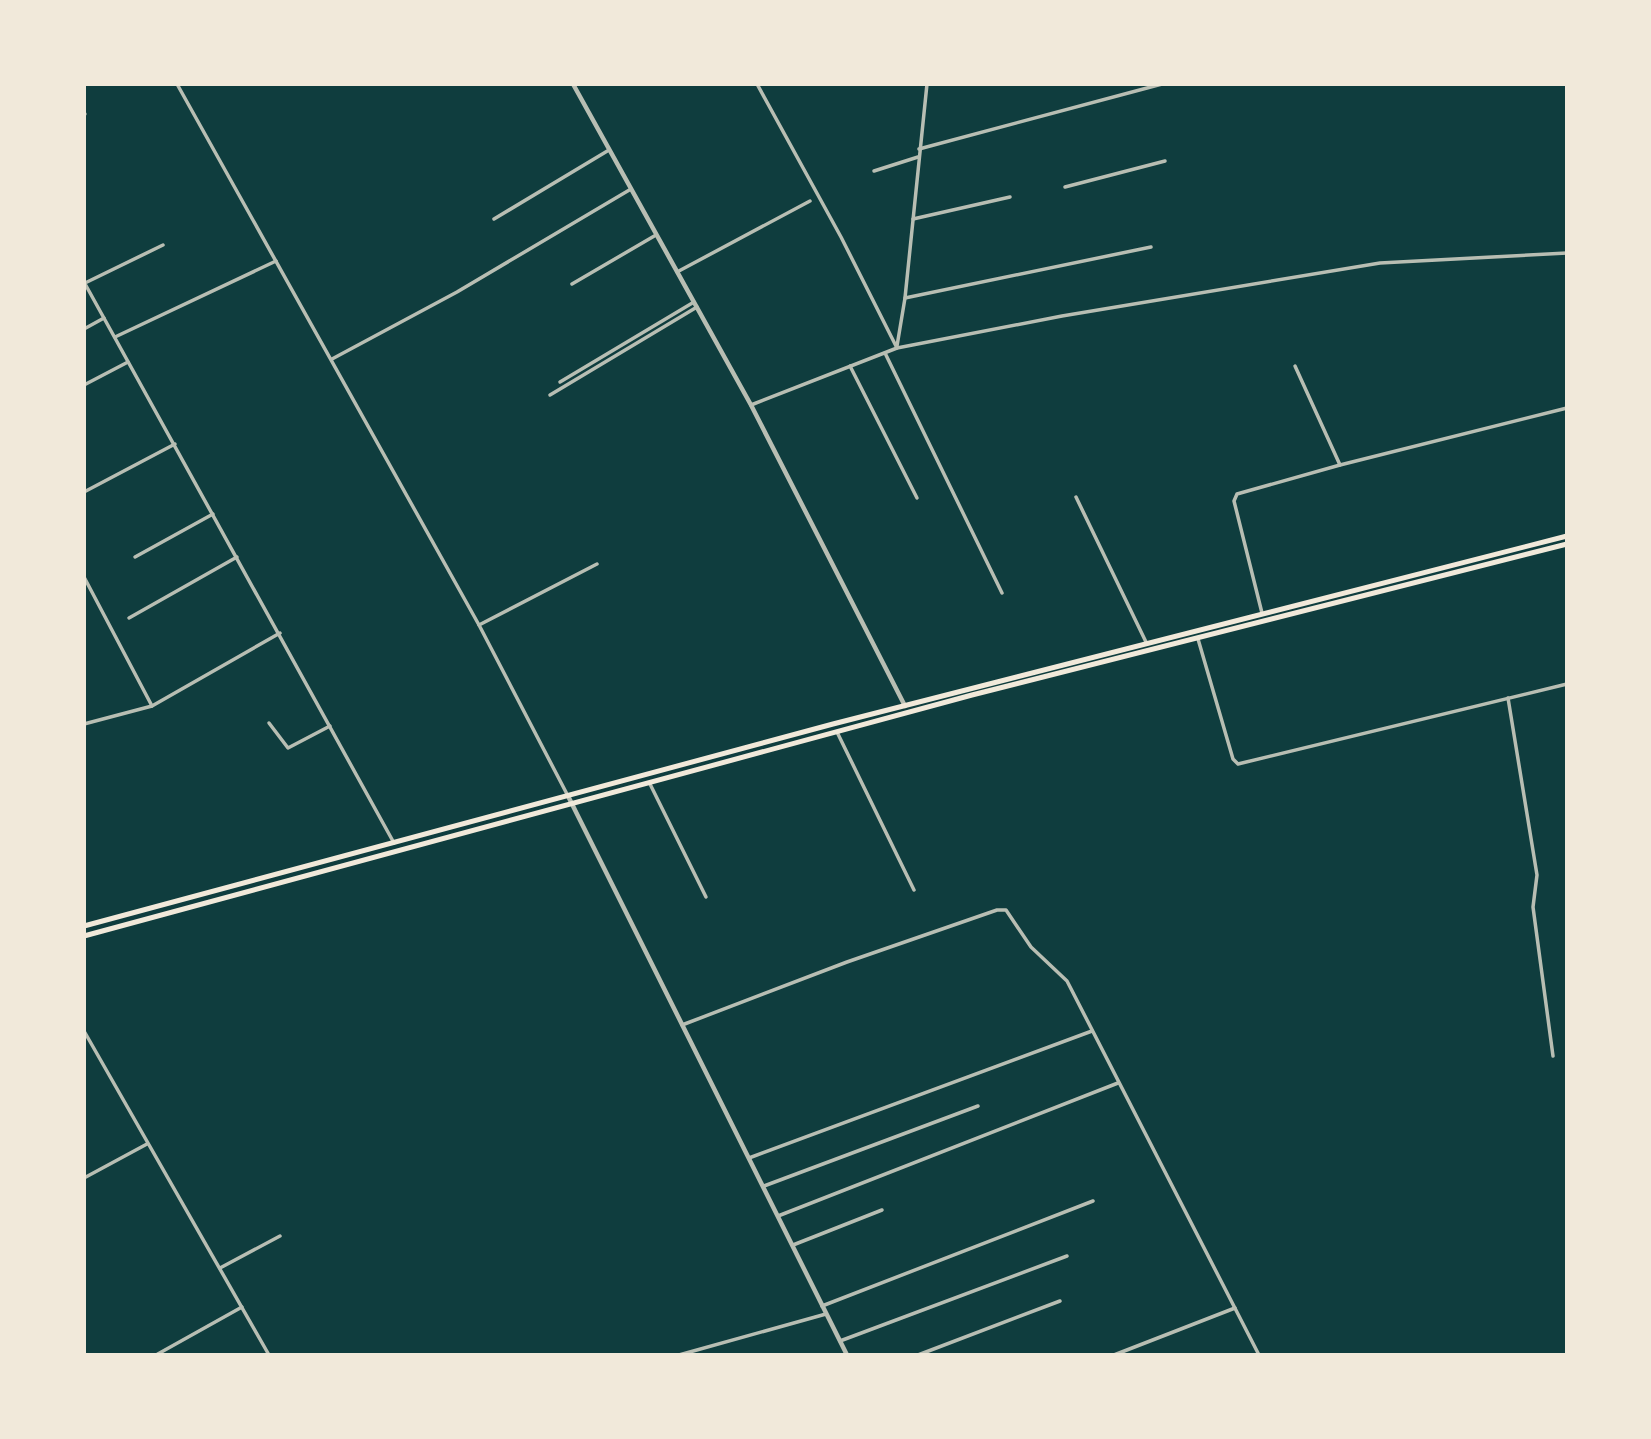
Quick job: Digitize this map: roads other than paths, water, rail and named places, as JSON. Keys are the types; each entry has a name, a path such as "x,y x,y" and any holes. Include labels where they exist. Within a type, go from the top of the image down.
{"highway":[{"path":"84,926 1146,642 1567,536"},
{"path":"84,936 837,732 1567,544"}],"street":[{"path":"177,84 479,625 568,796 847,1355"},
{"path":"573,84 751,405 905,706"},
{"path":"757,84 841,237 897,348"},
{"path":"897,348 905,298 918,157 928,84"},
{"path":"919,149 1162,84"},
{"path":"494,219 609,150"},
{"path":"874,171 918,157"},
{"path":"1065,187 1165,161"},
{"path":"331,359 457,292 631,190"},
{"path":"912,219 1010,197"},
{"path":"677,272 810,201"},
{"path":"572,285 656,234"},
{"path":"163,245 84,283 176,444 394,843"},
{"path":"905,298 1151,247"},
{"path":"751,405 897,348 1346,267 1402,261 1567,253"},
{"path":"115,337 276,261"},
{"path":"560,382 695,304"},
{"path":"550,395 695,304"},
{"path":"84,329 104,318"},
{"path":"885,353 1002,593"},
{"path":"84,385 128,362"},
{"path":"850,366 916,498"},
{"path":"1295,366 1340,465"},
{"path":"1262,613 1234,497 1340,465 1567,408"},
{"path":"84,492 176,444"},
{"path":"1076,497 1146,642"},
{"path":"135,557 214,514"},
{"path":"129,618 238,556"},
{"path":"479,625 597,564"},
{"path":"84,577 152,706"},
{"path":"84,724 152,706 280,633"},
{"path":"1198,639 1233,758 1238,764 1567,684"},
{"path":"1508,698 1537,875 1533,907 1553,1056"},
{"path":"269,723 288,748 330,726"},
{"path":"837,732 914,890"},
{"path":"650,783 706,897"},
{"path":"682,1025 847,962 1002,909 1009,914 1031,947 1067,981 1259,1355"},
{"path":"84,1031 269,1355"},
{"path":"749,1158 1092,1031"},
{"path":"778,1216 1118,1083"},
{"path":"763,1187 978,1106"},
{"path":"84,1178 147,1143"},
{"path":"822,1306 1093,1201"},
{"path":"792,1245 882,1210"},
{"path":"219,1268 280,1236"},
{"path":"840,1341 1067,1256"},
{"path":"918,1355 1060,1301"},
{"path":"156,1355 242,1307"},
{"path":"1114,1355 1235,1308"},
{"path":"678,1355 826,1314"}]}
